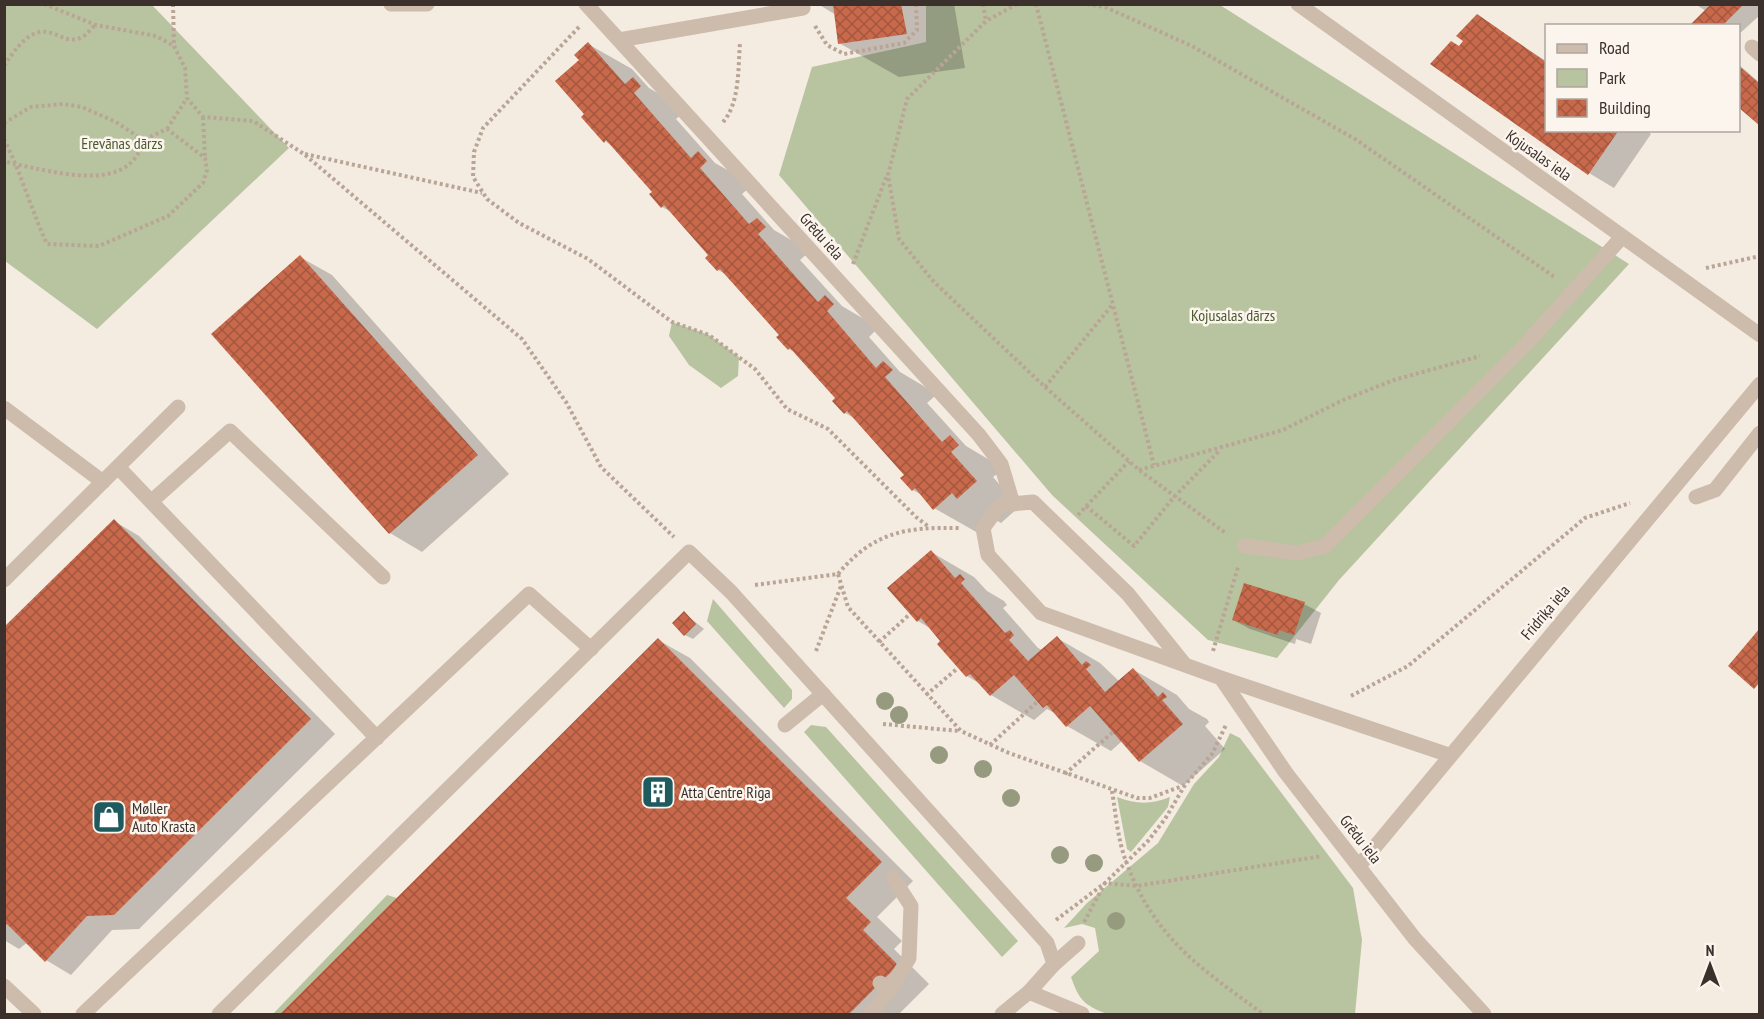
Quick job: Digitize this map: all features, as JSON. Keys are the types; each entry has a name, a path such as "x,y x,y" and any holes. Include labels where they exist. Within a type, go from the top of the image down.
{"street":[{"path":"391,4 428,4"},
{"name":"Kojusalas iela","path":"1298,4 1760,335"},
{"name":"Grēdu iela","path":"590,8 979,435 1001,464 1013,504"},
{"path":"619,40 803,8"},
{"path":"1245,546 1297,553 1325,546 1527,343 1622,238"},
{"name":"Fridriķa iela","path":"1359,866 1449,755 1760,384"},
{"path":"4,580 178,407"},
{"path":"5,409 103,482"},
{"path":"153,500 230,431 383,577"},
{"path":"1696,497 1715,490 1760,433"},
{"path":"118,467 153,500 376,738"},
{"path":"1185,665 1128,594 1033,502 1000,505 982,528 988,555 1041,613 1185,665 1449,755"},
{"path":"219,1014 689,552 731,592 1040,935 1052,953 1054,964"},
{"path":"83,1014 530,594 591,649"},
{"name":"Grēdu iela","path":"1214,675 1237,703 1286,773 1415,939 1484,1014"},
{"path":"785,725 823,694"},
{"path":"871,1014 885,986 909,958 911,906 893,878"},
{"path":"1002,1014 1029,992 1054,964 1078,944"},
{"path":"4,986 34,1014"},
{"path":"1029,992 1082,1014"}],"path":[{"path":"44,4 96,24 156,36 174,46"},
{"path":"4,139 47,244 99,246 168,216 183,205 203,183 207,170 203,117 187,98 185,68 174,46 172,4"},
{"path":"803,8 827,45 844,54 904,43 917,30 916,4"},
{"path":"983,4 986,21"},
{"path":"844,287 888,175 907,99 986,21 1017,4"},
{"path":"1036,4 1154,465"},
{"path":"1087,4 1105,8 1192,46 1355,139 1573,290"},
{"path":"590,8 483,128 474,152 473,177 483,194 510,218 588,259 672,322 709,335 755,369 787,409 828,429 916,517 930,527"},
{"path":"709,139 729,115 736,84 742,18"},
{"path":"4,66 22,42 32,34 42,30 71,39 81,38 96,24"},
{"path":"143,140 167,129 187,98"},
{"path":"4,123 31,106 63,104 82,106 116,122 143,140"},
{"path":"203,117 253,121 304,154 522,339 566,402 601,467 689,552"},
{"path":"167,129 205,158"},
{"path":"4,161 99,177 119,171 141,148 143,140"},
{"path":"304,154 483,194"},
{"path":"888,175 899,239 934,282 1045,387 1139,470 1245,546 1214,675"},
{"path":"1697,270 1760,256"},
{"path":"1045,387 1113,304"},
{"path":"1139,470 1283,430 1343,400 1394,380 1482,355"},
{"path":"1086,506 1134,546 1174,497 1222,448"},
{"path":"1062,531 1129,461"},
{"path":"1322,711 1408,666 1584,518 1638,500"},
{"path":"731,592 750,585 838,574 850,560 884,536 899,531 930,527 982,528"},
{"path":"838,574 848,607 961,731 990,745 1112,791 1150,798 1185,784"},
{"path":"800,669 814,656 842,585"},
{"path":"879,642 910,614"},
{"path":"926,695 958,668"},
{"path":"990,745 1037,702"},
{"path":"1040,935 1105,883 1148,841 1165,819 1185,784 1212,754 1237,703"},
{"path":"849,723 961,731"},
{"path":"1065,774 1113,732"},
{"path":"1112,791 1126,862 1147,908 1189,959 1263,1014"},
{"path":"1105,883 1137,886 1348,852"},
{"path":"1078,944 1084,920 1105,883"}],"green space":[{"name":"Erevānas dārzs","path":"4,5 152,5 289,148 97,329 5,261"},
{"name":"Kojusalas dārzs","path":"926,5 1220,5 1629,264 1339,580 1277,658 1208,640 1052,495 779,175 812,67 926,42"},
{"path":"672,322 709,335 739,357 738,376 721,388 689,365 669,336"},
{"path":"713,599 792,690 792,699 784,708 707,621"},
{"path":"811,725 826,727 1018,941 1002,957 804,732"},
{"path":"1230,733 1240,738 1353,888 1362,940 1355,1014 1107,1014 1083,1001 1074,985 1071,977 1099,951 1095,928 1082,924 1064,928 1087,903 1158,843 1194,784 1219,757"},
{"path":"1117,797 1143,803 1170,797 1168,807 1131,852 1127,849"},
{"path":"387,895 397,898 280,1014 273,1014"}],"building":[{"path":"833,4 901,4 907,34 838,44"},
{"path":"1711,4 1744,4 1724,24 1691,24"},
{"path":"1477,14 1545,61 1545,132 1618,132 1588,175 1430,64 1451,41 1459,46 1463,41 1456,36"},
{"path":"588,42 625,84 633,77 641,86 634,93 691,158 698,151 707,161 700,168 749,224 757,218 766,227 758,234 818,302 825,295 834,304 827,311 876,368 883,361 893,370 885,377 942,442 950,435 959,445 951,452 977,481 957,499 952,493 933,510 915,488 912,491 900,478 904,475 847,411 844,414 832,401 835,398 790,348 788,350 776,337 779,335 720,269 717,271 705,258 708,255 664,205 661,208 649,194 652,192 606,140 604,143 581,117 584,114 555,81 579,60 574,55"},
{"path":"1740,67 1760,84 1760,126 1740,109"},
{"path":"300,255 478,455 389,534 211,334"},
{"name":"Møller Auto Krasta","path":"114,519 311,719 114,915 87,916 45,962 7,924 4,927 4,627"},
{"path":"931,550 955,578 960,574 965,579 961,583 1005,633 1010,630 1014,635 1009,640 1028,661 1057,636 1082,665 1086,661 1091,665 1086,669 1105,692 1133,668 1158,697 1163,692 1167,697 1162,700 1183,724 1139,762 1090,706 1066,727 1047,705 1043,708 1014,675 990,696 970,674 966,677 937,644 940,641 921,618 917,622 887,588"},
{"path":"1244,583 1305,602 1294,635 1279,630 1278,635 1232,620"},
{"path":"684,611 696,624 684,636 672,623"},
{"path":"1760,628 1760,682 1754,689 1728,666"},
{"name":"Atta Centre Riga","path":"658,638 882,862 846,898 871,922 863,930 898,965 849,1014 280,1014"}],"place":[{"name":"Atta Centre Riga","path":"658,792"},
{"name":"Møller Auto Krasta","path":"109,817"}]}
